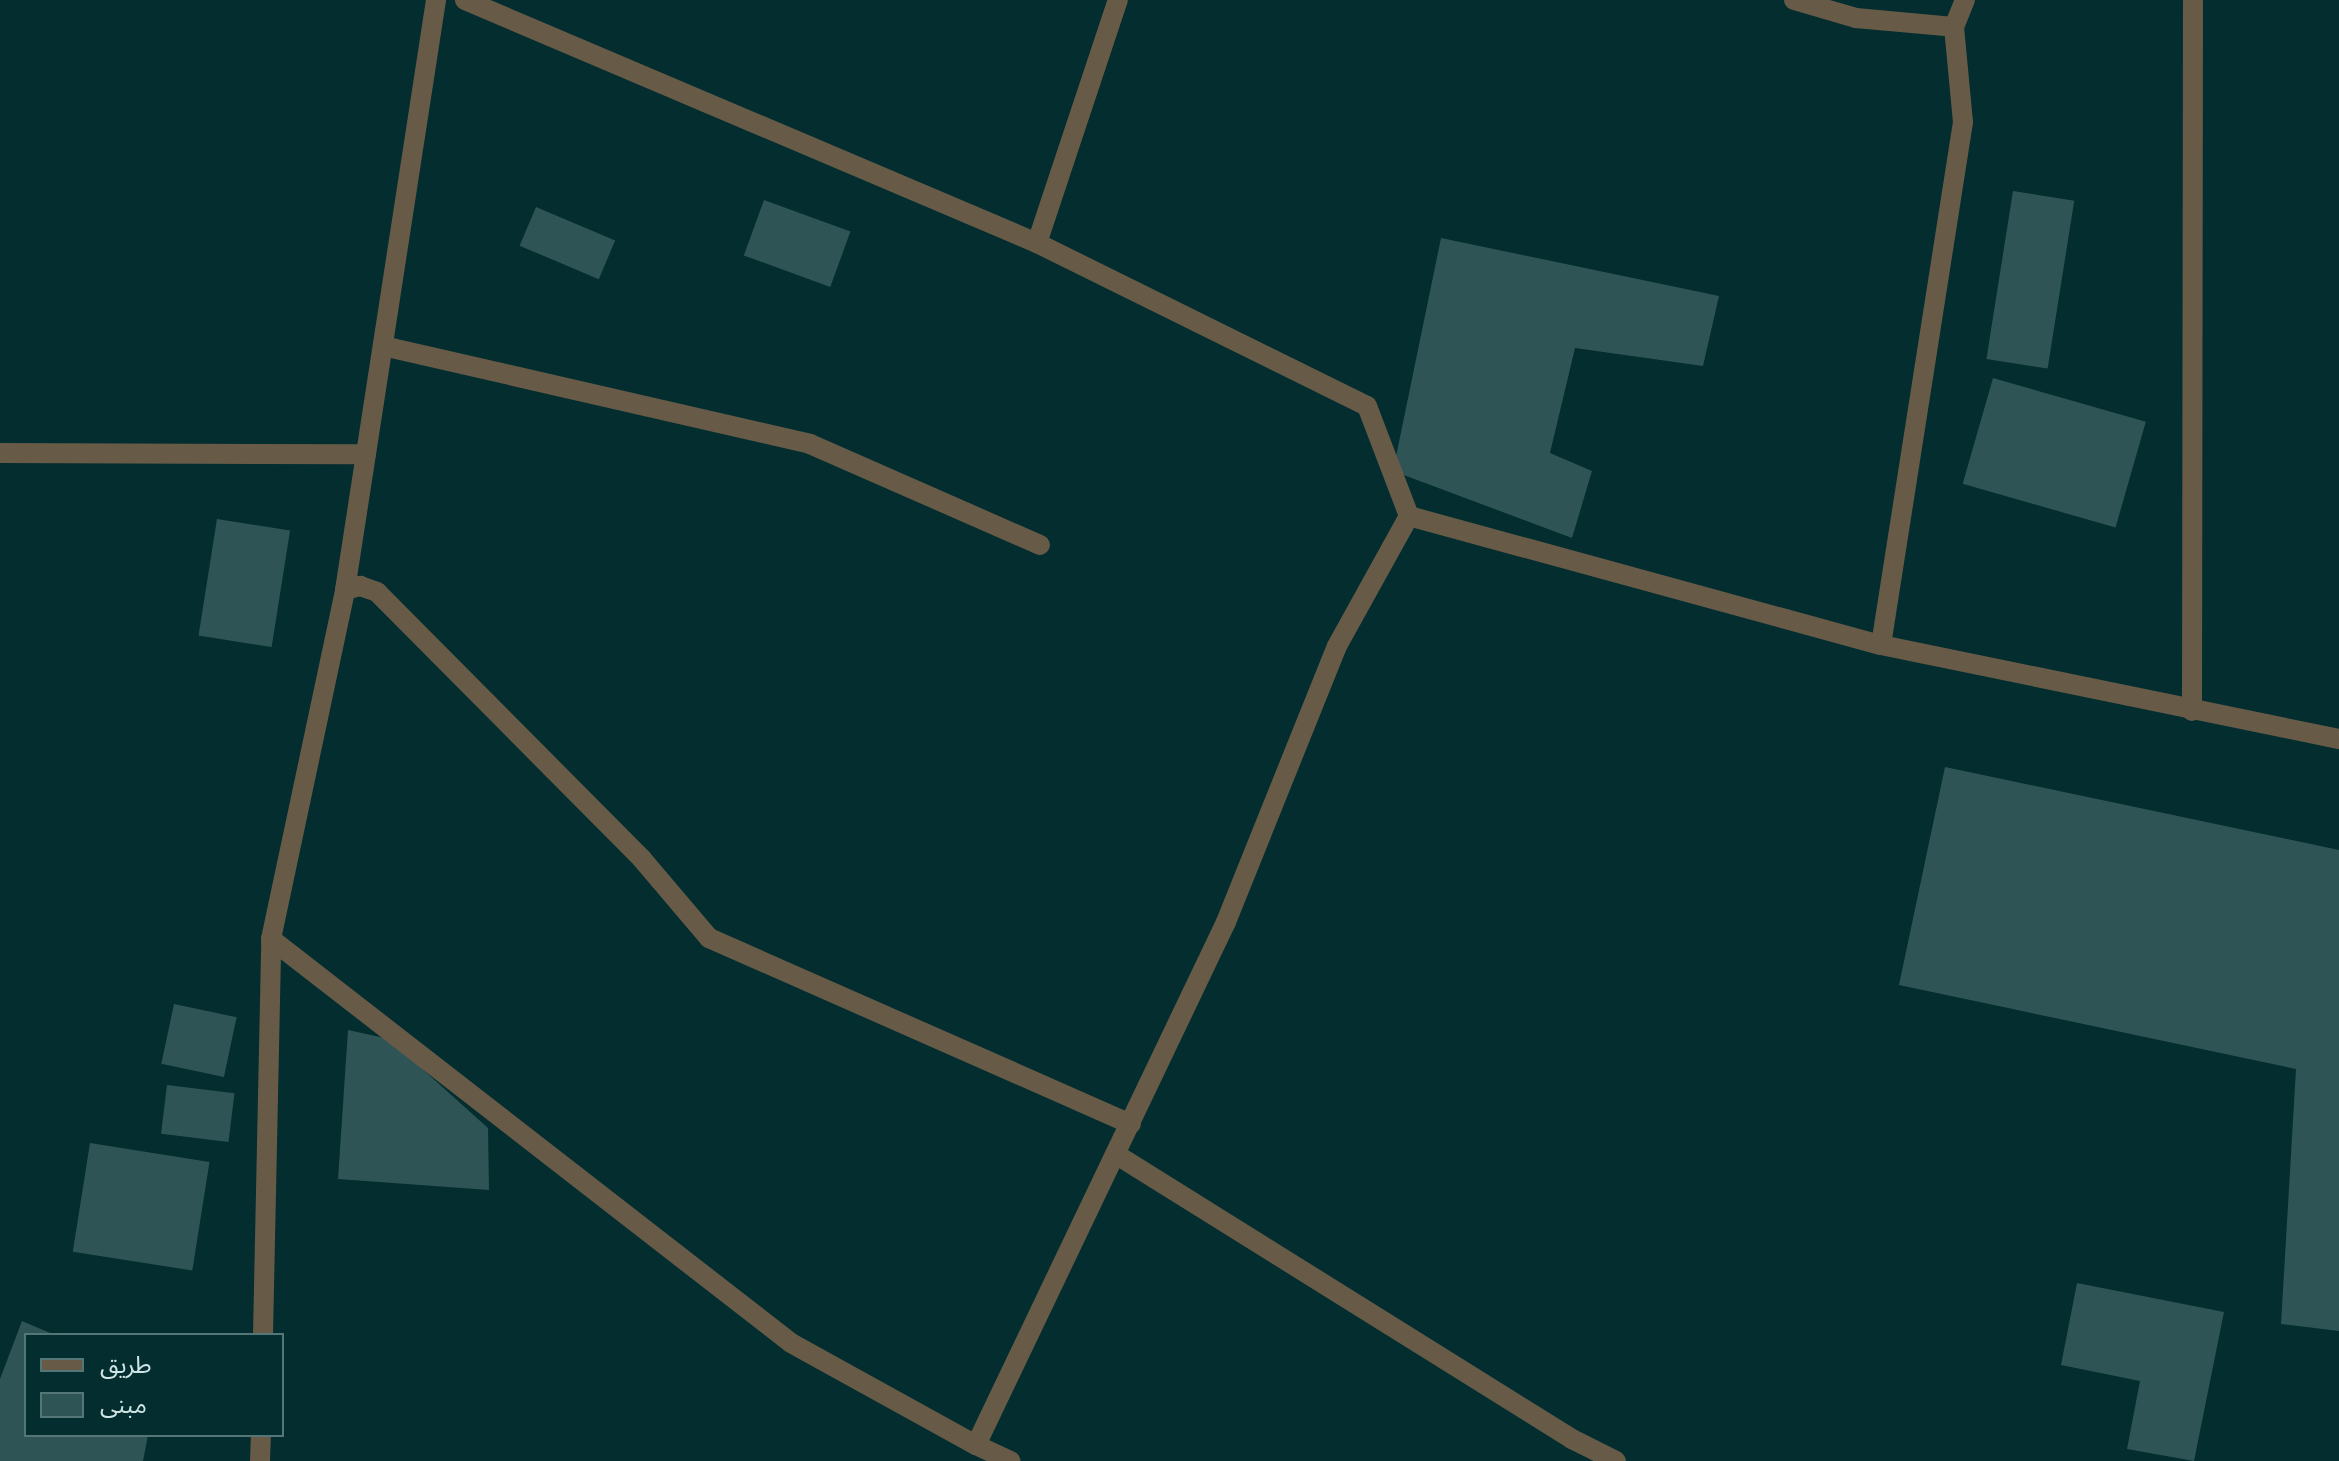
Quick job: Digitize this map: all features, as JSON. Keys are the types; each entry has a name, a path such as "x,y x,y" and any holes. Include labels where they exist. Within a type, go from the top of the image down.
{"street":[{"path":"263,1333 271,939 345,590 436,0"},
{"path":"465,0 1037,243 1367,406 1409,516 1337,646 1226,922 976,1445"},
{"path":"1037,243 1118,0"},
{"path":"1794,0 1856,18 1954,27"},
{"path":"1881,645 1963,122 1954,27 1965,0"},
{"path":"2192,711 2193,0"},
{"path":"383,346 810,444 1040,545"},
{"path":"0,453 366,454"},
{"path":"1409,516 1881,645 2339,739"},
{"path":"345,590 360,586 377,592 642,859 709,938 1131,1124"},
{"path":"271,939 791,1343 1010,1461"},
{"path":"1117,1155 1572,1439 1616,1461"},
{"path":"260,1461 261,1437"}],"building":[{"path":"2013,191 2074,201 2048,369 1986,359"},
{"path":"764,200 850,231 830,287 744,255"},
{"path":"536,207 615,241 599,279 520,246"},
{"path":"1441,238 1719,296 1703,366 1575,348 1550,453 1592,471 1572,538 1393,471"},
{"path":"1993,378 2146,422 2116,528 1963,484"},
{"path":"217,519 290,531 272,647 199,636"},
{"path":"1945,767 2339,850 2339,1331 2281,1324 2296,1069 1899,985"},
{"path":"174,1004 237,1017 224,1077 161,1064"},
{"path":"348,1030 389,1039 488,1128 489,1190 338,1179"},
{"path":"167,1085 234,1093 229,1142 161,1134"},
{"path":"90,1143 210,1162 192,1271 73,1252"},
{"path":"2077,1283 2224,1312 2194,1461 2127,1449 2140,1381 2061,1365"},
{"path":"22,1321 50,1333 24,1333 24,1437 148,1437 143,1461 0,1461 0,1379"}]}
